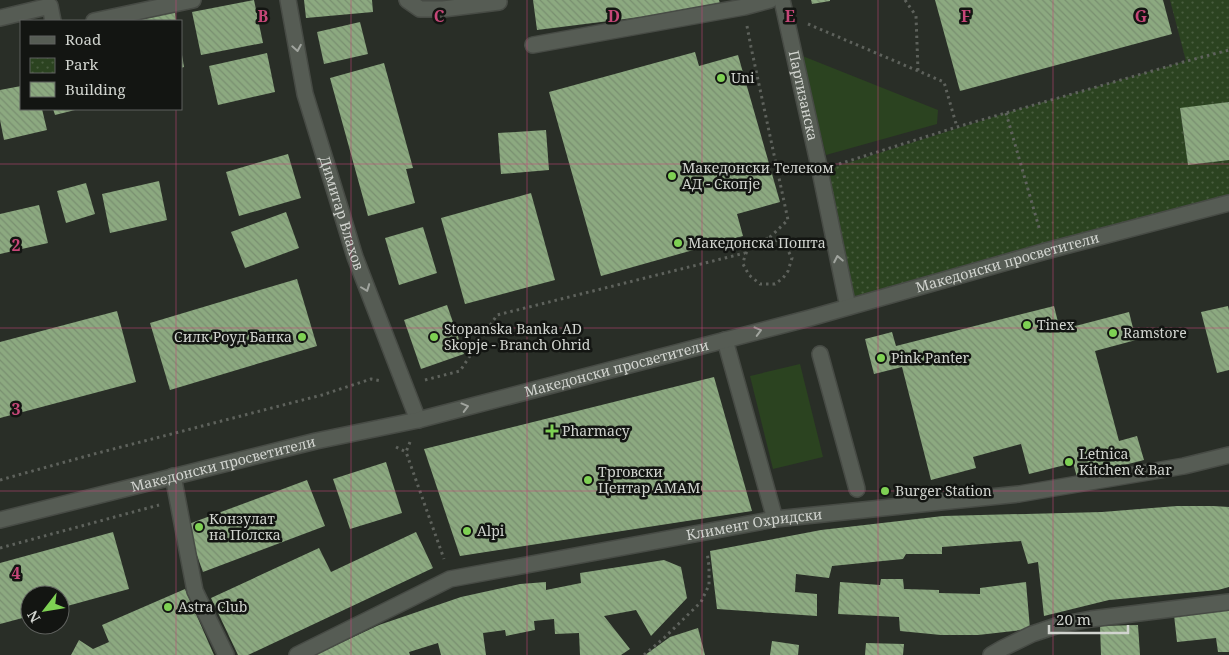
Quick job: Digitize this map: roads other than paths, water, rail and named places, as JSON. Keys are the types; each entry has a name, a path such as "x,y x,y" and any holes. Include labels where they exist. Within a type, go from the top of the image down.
{"street":[{"path":"99,20 193,0"},
{"name":"Димитар Влахов","path":"288,0 305,94 355,257 418,420"},
{"path":"407,0 420,9 442,9 499,2"},
{"path":"533,45 744,7 770,0"},
{"path":"0,18 50,6 53,20"},
{"name":"Партизанска","path":"783,7 820,170 848,307"},
{"name":"Македонски просветители","path":"0,520 316,441 418,420 810,318 1046,251 1229,202"},
{"name":"Македонски просветители","path":"725,340 775,519"},
{"path":"820,354 857,489"},
{"name":"Климент Охридски","path":"297,655 450,579 775,519 1020,494 1184,466 1229,455"},
{"path":"173,476 195,590 226,655"},
{"path":"991,655 1032,634 1059,625 1091,619 1229,602"}],"place":[{"name":"Uni","path":"721,78"},
{"name":"Македонски Телеком АД - Скопје","path":"672,176"},
{"name":"Македонска Пошта","path":"678,243"},
{"name":"Tinex","path":"1027,325"},
{"name":"Ramstore","path":"1113,333"},
{"name":"Силк Роуд Банка","path":"302,337"},
{"name":"Stopanska Banka AD Skopje - Branch Ohrid","path":"434,337"},
{"name":"Pink Panter","path":"881,358"},
{"name":"Pharmacy","path":"552,431"},
{"name":"Letnica Kitchen & Bar","path":"1069,462"},
{"name":"Трговски Центар АМАМ","path":"588,480"},
{"name":"Burger Station","path":"885,491"},
{"name":"Конзулат на Полска","path":"199,527"},
{"name":"Alpi","path":"467,531"},
{"name":"Astra Club","path":"168,607"}]}
